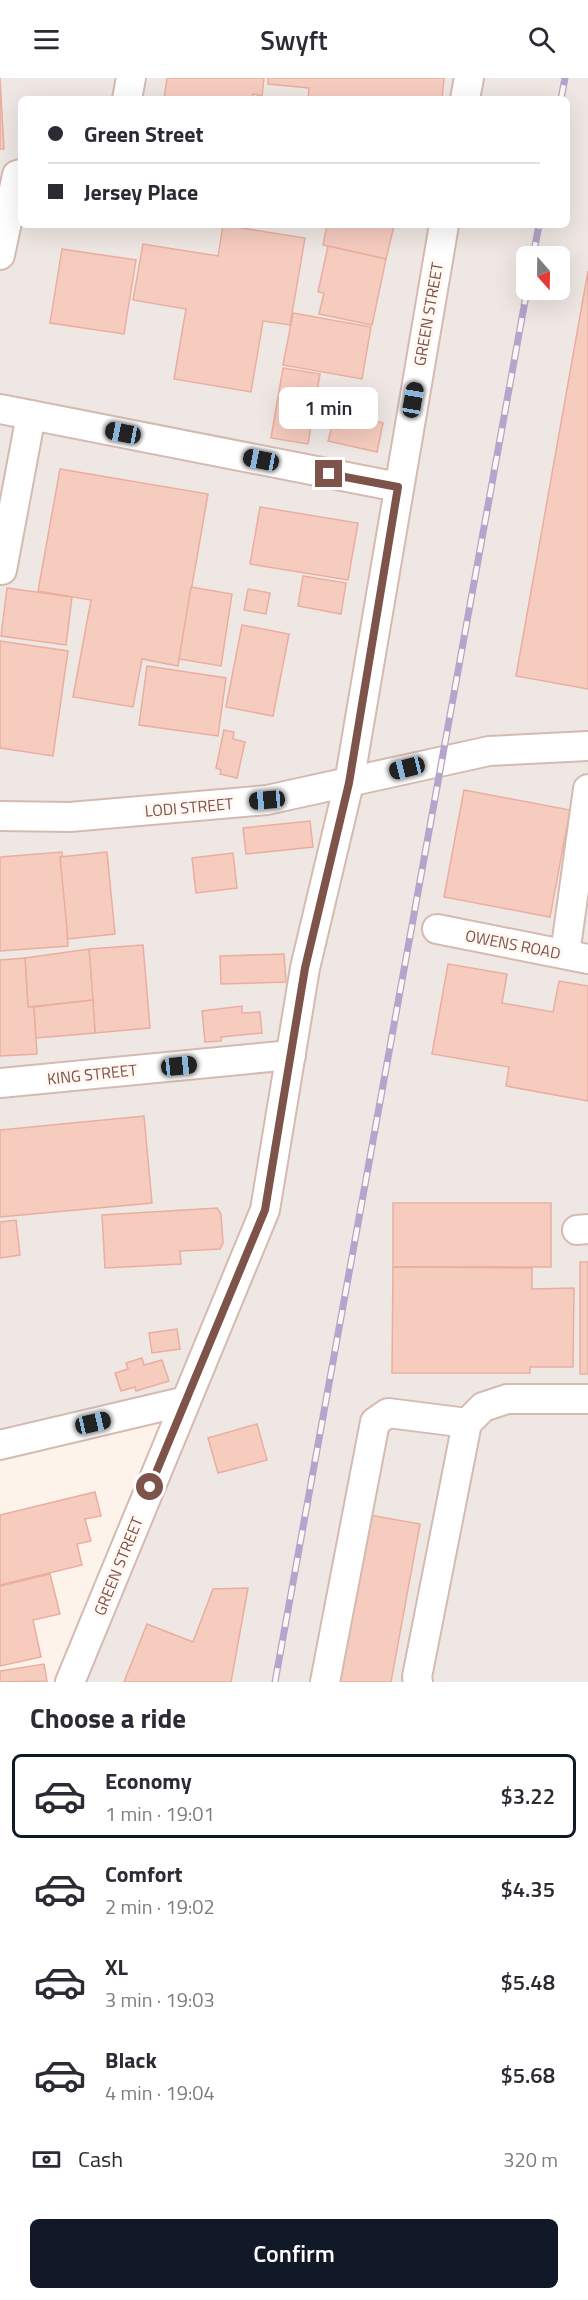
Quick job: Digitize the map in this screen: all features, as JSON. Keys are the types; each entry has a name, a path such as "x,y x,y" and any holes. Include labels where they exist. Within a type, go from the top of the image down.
{"street":[{"path":"128,96 131,78"},
{"path":"466,96 469,78"},
{"path":"0,255 18,178"},
{"name":"GREEN STREET","path":"70,1682 265,1210 305,968 349,783 443,228"},
{"path":"0,409 398,487"},
{"path":"2,570 31,415"},
{"name":"LODI STREET","path":"0,816 70,817 267,800 489,751 588,746"},
{"path":"576,957 588,789"},
{"name":"OWENS ROAD","path":"437,929 576,957"},
{"name":"KING STREET","path":"0,1083 291,1055"},
{"path":"418,1682 417,1677 467,1423 483,1407 507,1399 588,1399"},
{"path":"0,1445 186,1401"},
{"path":"325,1682 375,1422 388,1413 467,1423"}],"shaded area":[{"path":"0,78 588,78 588,1682 68,1682 178,1409 0,1446"}],"building":[{"path":"0,78 4,149 0,149"},
{"path":"167,78 264,78 262,96 253,94 253,96 164,96"},
{"path":"268,78 444,78 442,96 308,96 309,88 268,84"},
{"path":"223,228 242,228 305,238 290,325 263,321 251,392 174,379 186,309 133,300 143,244 218,256"},
{"path":"326,228 394,228 386,259 323,245"},
{"path":"328,246 386,259 372,325 319,314 324,293 318,292"},
{"path":"62,249 136,260 124,334 50,323"},
{"path":"588,271 588,689 516,676"},
{"path":"293,313 371,327 362,379 283,365"},
{"path":"283,368 320,374 308,444 271,438"},
{"path":"340,413 383,423 377,452 328,441 332,427 337,429"},
{"path":"60,469 208,494 178,666 142,659 133,707 73,697 91,600 38,591"},
{"path":"260,507 358,523 348,580 250,564"},
{"path":"303,576 346,583 341,614 298,606"},
{"path":"191,587 232,594 221,666 179,659"},
{"path":"7,588 72,597 66,645 1,636"},
{"path":"248,589 270,593 266,614 244,610"},
{"path":"242,625 289,634 273,716 226,707"},
{"path":"0,641 68,651 53,756 0,748"},
{"path":"147,666 226,678 218,736 139,725"},
{"path":"224,730 234,732 233,739 245,742 237,778 220,774 221,770 216,768"},
{"path":"464,790 570,810 550,917 444,897"},
{"path":"310,821 313,847 246,854 243,828"},
{"path":"62,852 68,946 0,951 0,857"},
{"path":"107,852 115,934 68,939 60,857"},
{"path":"233,853 237,888 196,893 192,858"},
{"path":"143,945 150,1028 95,1033 89,949"},
{"path":"89,949 93,1000 28,1007 25,958"},
{"path":"284,954 286,982 221,984 220,956"},
{"path":"25,958 28,1007 34,1007 37,1054 0,1056 0,960"},
{"path":"448,964 507,974 502,1003 553,1012 559,981 588,986 588,1101 506,1086 509,1067 432,1054"},
{"path":"93,1000 95,1033 36,1038 34,1007"},
{"path":"242,1006 242,1013 260,1012 262,1033 221,1037 221,1041 205,1042 202,1011"},
{"path":"144,1116 152,1203 0,1217 0,1130"},
{"path":"393,1203 551,1203 551,1267 393,1267"},
{"path":"217,1208 221,1214 223,1243 220,1249 180,1251 181,1264 105,1268 102,1215"},
{"path":"16,1220 20,1255 0,1258 0,1222"},
{"path":"580,1262 588,1262 588,1374 580,1374"},
{"path":"393,1267 532,1268 532,1289 574,1288 573,1367 530,1367 530,1373 392,1373"},
{"path":"177,1329 180,1349 152,1353 149,1333"},
{"path":"142,1358 144,1365 162,1360 169,1381 136,1391 135,1387 121,1391 115,1373 128,1369 126,1363"},
{"path":"257,1424 267,1460 218,1473 208,1438"},
{"path":"95,1492 101,1516 85,1519 91,1541 77,1544 82,1565 0,1585 0,1515"},
{"path":"364,1514 420,1524 391,1682 333,1682"},
{"path":"50,1574 60,1614 33,1620 41,1657 0,1666 0,1586"},
{"path":"248,1588 231,1682 124,1682 147,1624 193,1642 213,1589"},
{"path":"44,1664 47,1681 0,1682 0,1671"}],"railway":[{"path":"562,96 565,78"},
{"path":"535,246 538,228"},
{"path":"275,1682 525,300"}],"route":[{"path":"150,1487 265,1210 305,968 349,783 398,487 329,474"}]}
